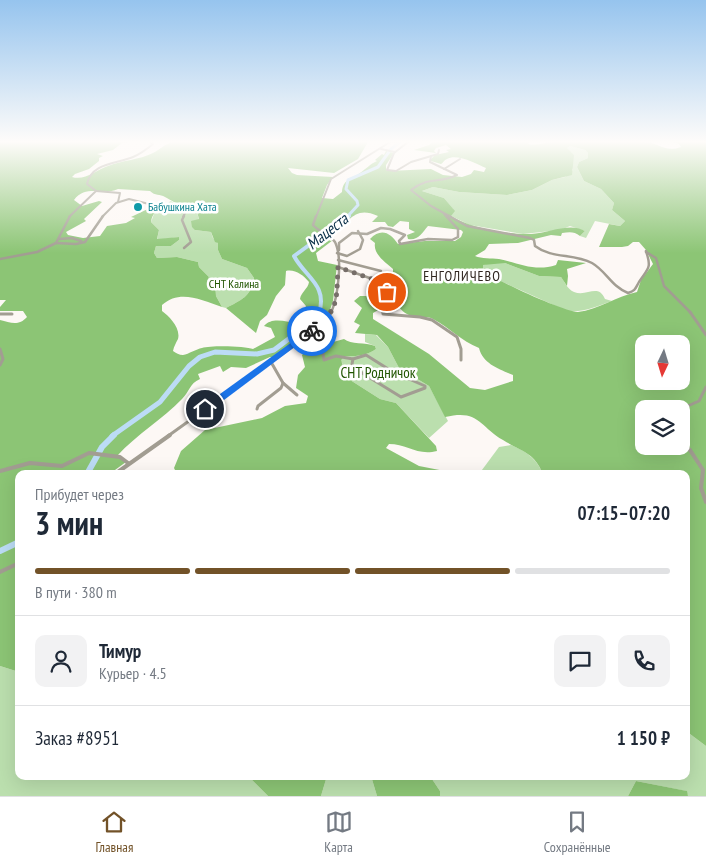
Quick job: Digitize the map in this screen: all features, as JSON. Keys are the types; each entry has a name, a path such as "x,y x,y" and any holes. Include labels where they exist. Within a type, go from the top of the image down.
{"street":[{"path":"88,179 87,183 96,191 120,194 119,201"},
{"path":"331,179 313,223 318,230 331,238 338,253"},
{"path":"445,179 426,180 411,190 444,214 467,226 530,238 534,240 535,246 543,253 591,263 616,287 628,293 636,290 638,282 650,268 651,262 646,251 656,258 664,286 694,316 706,335"},
{"path":"0,259 43,250 56,243 69,216 96,191"},
{"path":"56,243 76,244 86,240 97,223 119,201 128,199 140,203 173,204 186,211 182,220 192,242 184,248"},
{"path":"120,470 306,337 328,318 334,309 339,243 352,232 358,231 367,234 377,228 393,229 405,235 399,241 400,244 428,239 452,240 458,237 458,229 444,214"},
{"path":"338,253 347,256 360,250 363,240 358,231"},
{"path":"59,239 86,240"},
{"path":"338,260 381,271"},
{"path":"338,267 384,284 387,293 386,298 391,305 382,314 429,318 452,332 460,342 461,360"},
{"path":"0,314 12,314"},
{"path":"306,337 302,349 304,351 322,353 324,360 341,356 353,359 365,355 393,372 425,386 425,388 401,397 354,368 352,364 353,359"},
{"path":"0,348 3,359 0,365"},
{"path":"271,362 283,383 297,395"},
{"path":"257,409 258,406 281,388 283,383"},
{"path":"690,405 698,401 706,387"},
{"path":"690,450 703,470 701,488 706,502"},
{"path":"0,471 12,466 30,463 62,466 82,455 95,453 120,457 128,463"},
{"path":"0,572 15,565"}],"green space":[{"path":"0,179 331,179 322,198 333,199 342,192 344,185 350,179 555,179 532,190 507,195 459,192 433,187 422,191 444,198 455,211 451,216 479,227 522,234 566,228 585,231 580,236 567,232 562,233 561,236 551,235 518,243 489,244 485,250 475,256 541,268 556,265 558,260 586,263 567,269 567,286 561,277 539,276 505,263 483,265 483,270 513,287 560,307 578,312 593,309 637,292 641,280 653,264 646,250 639,242 633,242 628,246 622,247 599,247 609,224 620,226 625,221 612,210 614,203 601,189 583,179 706,179 706,746 690,734 690,470 541,470 536,461 527,453 495,435 478,420 465,415 445,417 429,386 399,368 388,347 377,335 355,333 360,325 354,322 362,308 354,301 360,296 371,296 374,299 389,304 373,313 373,319 429,354 470,388 485,390 513,381 513,375 488,362 481,354 479,348 445,326 433,319 416,317 401,310 396,299 399,292 391,284 393,269 383,261 376,251 375,243 370,239 382,232 389,234 398,244 425,241 455,241 461,237 463,232 461,230 428,226 417,238 408,239 407,235 415,232 409,229 409,222 400,221 393,227 388,226 385,222 372,222 378,216 370,213 363,212 353,216 333,234 333,240 316,253 318,261 337,265 333,301 329,313 316,326 273,358 270,357 246,368 231,367 223,372 220,366 198,374 200,379 192,385 182,399 117,456 126,462 115,470 15,470 15,671 0,666 0,320 18,323 27,317 23,311 0,311 0,307 6,300 0,300","holes":["118,189 150,191 179,205 196,208 199,219 191,221 192,227 195,230 211,232 215,242 218,243 218,250 222,259 247,268 254,278 248,294 226,308 256,333 260,321 267,315 276,296 285,285 286,271 296,272 309,282 300,299 306,306 299,323 276,321 268,323 264,326 271,328 275,337 253,349 213,346 183,355 173,351 178,339 178,331 171,319 162,311 162,305 176,298 191,297 222,307 216,296 215,282 207,281 209,277 199,267 198,262 177,257 157,258 154,253 156,246 171,246 179,240 179,237 157,239 159,230 151,222 161,206 154,206 131,217 135,218 126,223 107,226 100,236 83,238 68,235 66,232 86,221 84,219 102,202 99,201 82,206 74,200 79,195 89,191 112,191"]},
{"path":"583,179 601,189 614,203 612,210 625,221 620,226 595,221 586,238 580,236 585,231 570,226 560,230 523,234 470,225 451,216 453,209 444,198 422,191 433,187 459,192 507,195 532,190 552,180"},
{"name":"СНТ Калина","path":"171,201 182,208 196,208 199,220 195,230 211,232 213,238 218,243 218,250 222,259 247,268 254,278 253,284 248,294 241,300 226,308 222,307 216,296 215,282 207,281 209,277 199,267 198,262 177,257 157,258 154,253 156,246 171,246 179,240 179,237 157,240 159,230 151,222 156,209"},
{"path":"505,263 539,276 561,277 574,292 596,291 602,294 605,299 612,301 585,310 567,311 487,275 483,270 483,265"},
{"name":"СНТ Родничок","path":"365,334 376,335 388,347 399,368 429,386 448,421 429,438 396,403 380,399 347,378 346,369 340,360 345,356 361,355 376,349 375,346 365,342"},
{"path":"344,339 350,342 375,346 376,349 369,353 345,356 341,360 347,378 380,399 396,403 436,446 437,451 424,452 389,444 386,448 419,466 440,470 175,470 174,468 181,451 205,430 262,418 285,406 306,403 308,396 296,388 298,375 305,367 302,355 308,349"},
{"path":"511,445 522,450 530,456 541,470 482,470 499,447"},
{"path":"0,666 15,671 15,780 252,780 268,796 0,796"},
{"path":"690,734 706,746 706,796 688,796 686,791 636,781 628,796 440,796 440,791 433,780 690,780"},
{"path":"252,780 326,780 321,796 268,796"},
{"path":"326,780 372,780 377,796 321,796"},
{"path":"372,780 433,780 440,791 440,796 377,796"},
{"path":"636,781 687,791 688,796 628,796"}],"waterway":[{"name":"Мацеста","path":"347,217 358,205 357,201 346,189 348,180 350,179"},
{"name":"Мацеста","path":"319,313 321,303 318,288 294,256 349,216"},
{"name":"Мацеста","path":"112,436 160,402 189,366 200,357 215,352 257,354 274,350 314,320 320,312"},
{"name":"Мацеста","path":"89,470 102,447 114,435"},
{"name":"Мацеста","path":"0,551 15,544"}],"way so far":[{"path":"312,331 328,318 334,309 338,267 383,283 387,292"}],"place":[{"name":"Бабушкина Хата","path":"138,207"}],"district":[{"name":"ЕНГОЛИЧЕВО","path":"462,276"}],"route":[{"path":"205,409 312,331"}]}
